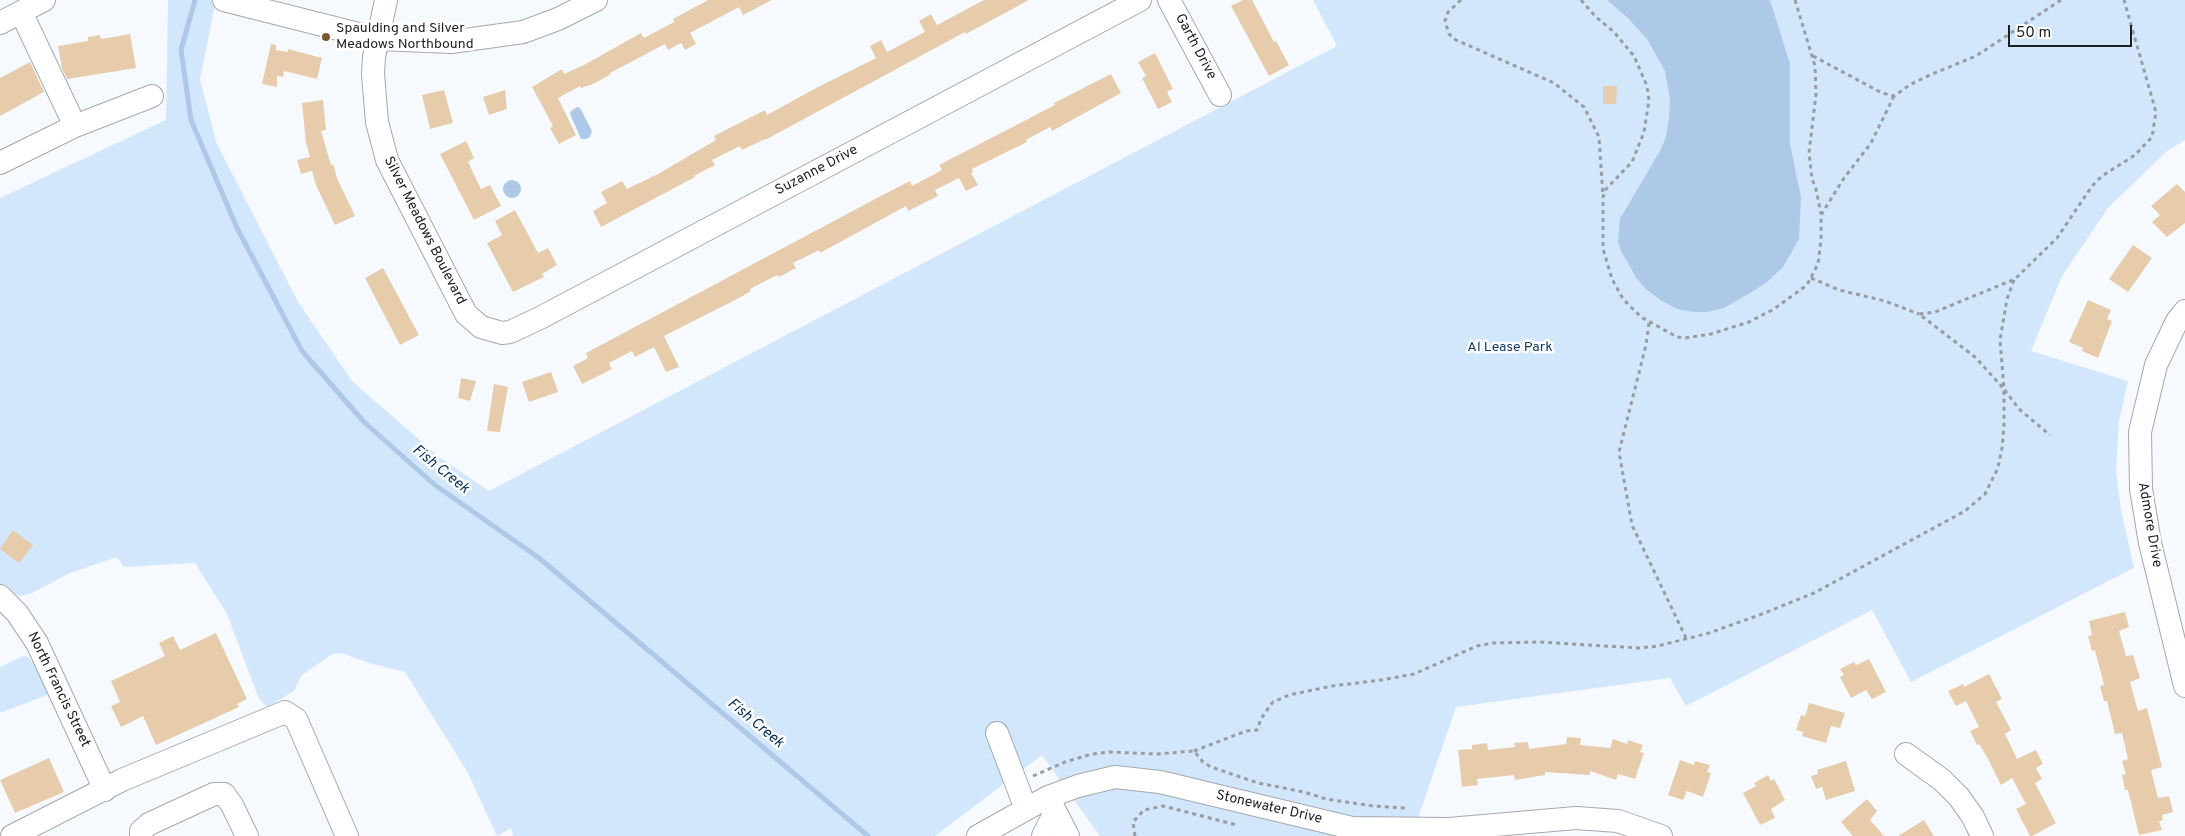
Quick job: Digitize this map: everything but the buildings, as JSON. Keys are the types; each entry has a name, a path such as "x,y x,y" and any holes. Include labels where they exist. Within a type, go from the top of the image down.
{"street":[{"path":"0,23 44,0"},
{"name":"Silver Meadows Boulevard","path":"386,0 374,57 374,99 380,141 387,160 466,314 473,321 491,331"},
{"path":"228,1 378,39 452,42 516,33 558,19 596,0"},
{"name":"Suzanne Drive","path":"491,331 510,332 540,318 1140,0"},
{"name":"Garth Drive","path":"1169,0 1220,95"},
{"path":"21,12 75,126"},
{"path":"0,163 75,126 152,96"},
{"name":"Admore Drive","path":"2185,310 2156,365 2140,432 2140,451 2141,489 2150,544 2185,686"},
{"name":"North Francis Street","path":"0,596 17,613 37,643 105,790"},
{"path":"12,836 122,780 286,712 296,719 347,836"},
{"path":"997,733 1026,809"},
{"path":"1906,754 1942,780 1959,797 1973,817 1982,836"},
{"name":"Stonewater Drive","path":"978,836 1026,809 1052,804 1078,786 1115,777 1160,782 1352,828 1449,829 1576,818 1618,821 1660,836"},
{"path":"142,836 141,831 149,824 214,794 224,794 232,805 247,836"},
{"path":"1043,836 1052,804"},
{"path":"1052,804 1068,836"}],"path":[{"path":"1461,0 1448,12 1445,21 1449,34 1462,43 1554,83 1584,107 1599,138 1603,197 1602,249 1612,279 1624,299 1648,323 1677,337 1685,338 1725,331 1749,322 1774,309 1807,285 1818,264 1821,240 1821,215 1812,179 1809,153 1816,94 1813,56 1795,0"},
{"path":"1581,0 1596,17 1614,32 1634,56 1647,86 1649,100 1644,132 1632,162 1606,189 1603,197"},
{"path":"1821,215 1844,178 1871,143 1894,96 1930,74 1976,56 2061,0"},
{"path":"1919,314 1935,312 2015,279 2057,238 2092,186 2102,176 2135,155 2152,137 2156,112 2124,0"},
{"path":"1813,56 1882,93 1894,96"},
{"path":"1812,278 1839,290 1885,301 1919,314 1975,357 2004,388 2019,409 2050,435"},
{"path":"1194,751 1246,731 1257,730 1269,706 1289,695 1332,686 1414,674 1477,646 1493,643 1539,642 1639,648 1658,646 1737,624 1814,593 1965,511 1985,494 1998,468 2004,434 2004,388 2000,340 2007,298 2015,279"},
{"path":"1648,323 1646,345 1619,452 1632,525 1686,638"},
{"path":"1135,836 1133,822 1144,810 1163,806 1237,825"}],"green space":[{"name":"Al Lease Park","path":"168,0 216,0 200,79 216,142 298,302 352,381 439,457 489,491 1337,46 1313,0 2185,0 2185,140 2167,151 2108,208 2062,276 2031,351 2128,381 2119,421 2116,471 2121,510 2134,568 1911,682 1872,610 1686,706 1670,678 1456,707 1412,836 1100,836 1042,755 935,836 513,836 511,828 497,836 467,771 405,672 369,663 341,653 332,654 302,675 294,691 267,707 259,699 227,614 195,563 124,567 117,557 70,573 32,593 20,596 0,588 0,198 166,120"},
{"path":"24,656 37,663 52,693 0,713 0,667"}],"shaded area":[{"path":"1607,0 1770,0 1790,64 1790,144 1801,197 1799,239 1783,267 1768,281 1724,308 1707,312 1692,312 1677,309 1662,301 1647,290 1637,279 1621,251 1618,241 1620,219 1660,151 1666,137 1670,99 1665,71 1647,39 1628,18"},
{"path":"577,107 580,108 592,131 590,137 586,139 581,139 570,114"},
{"path":"508,180 516,180 521,185 519,196 508,198 503,193 503,185"}],"waterway":[{"name":"Fish Creek","path":"195,0 181,50 191,120 237,228 302,351 364,422 435,485 539,558 868,836"}],"place":[{"name":"Spaulding and Silver Meadows Northbound","path":"326,37"}]}
